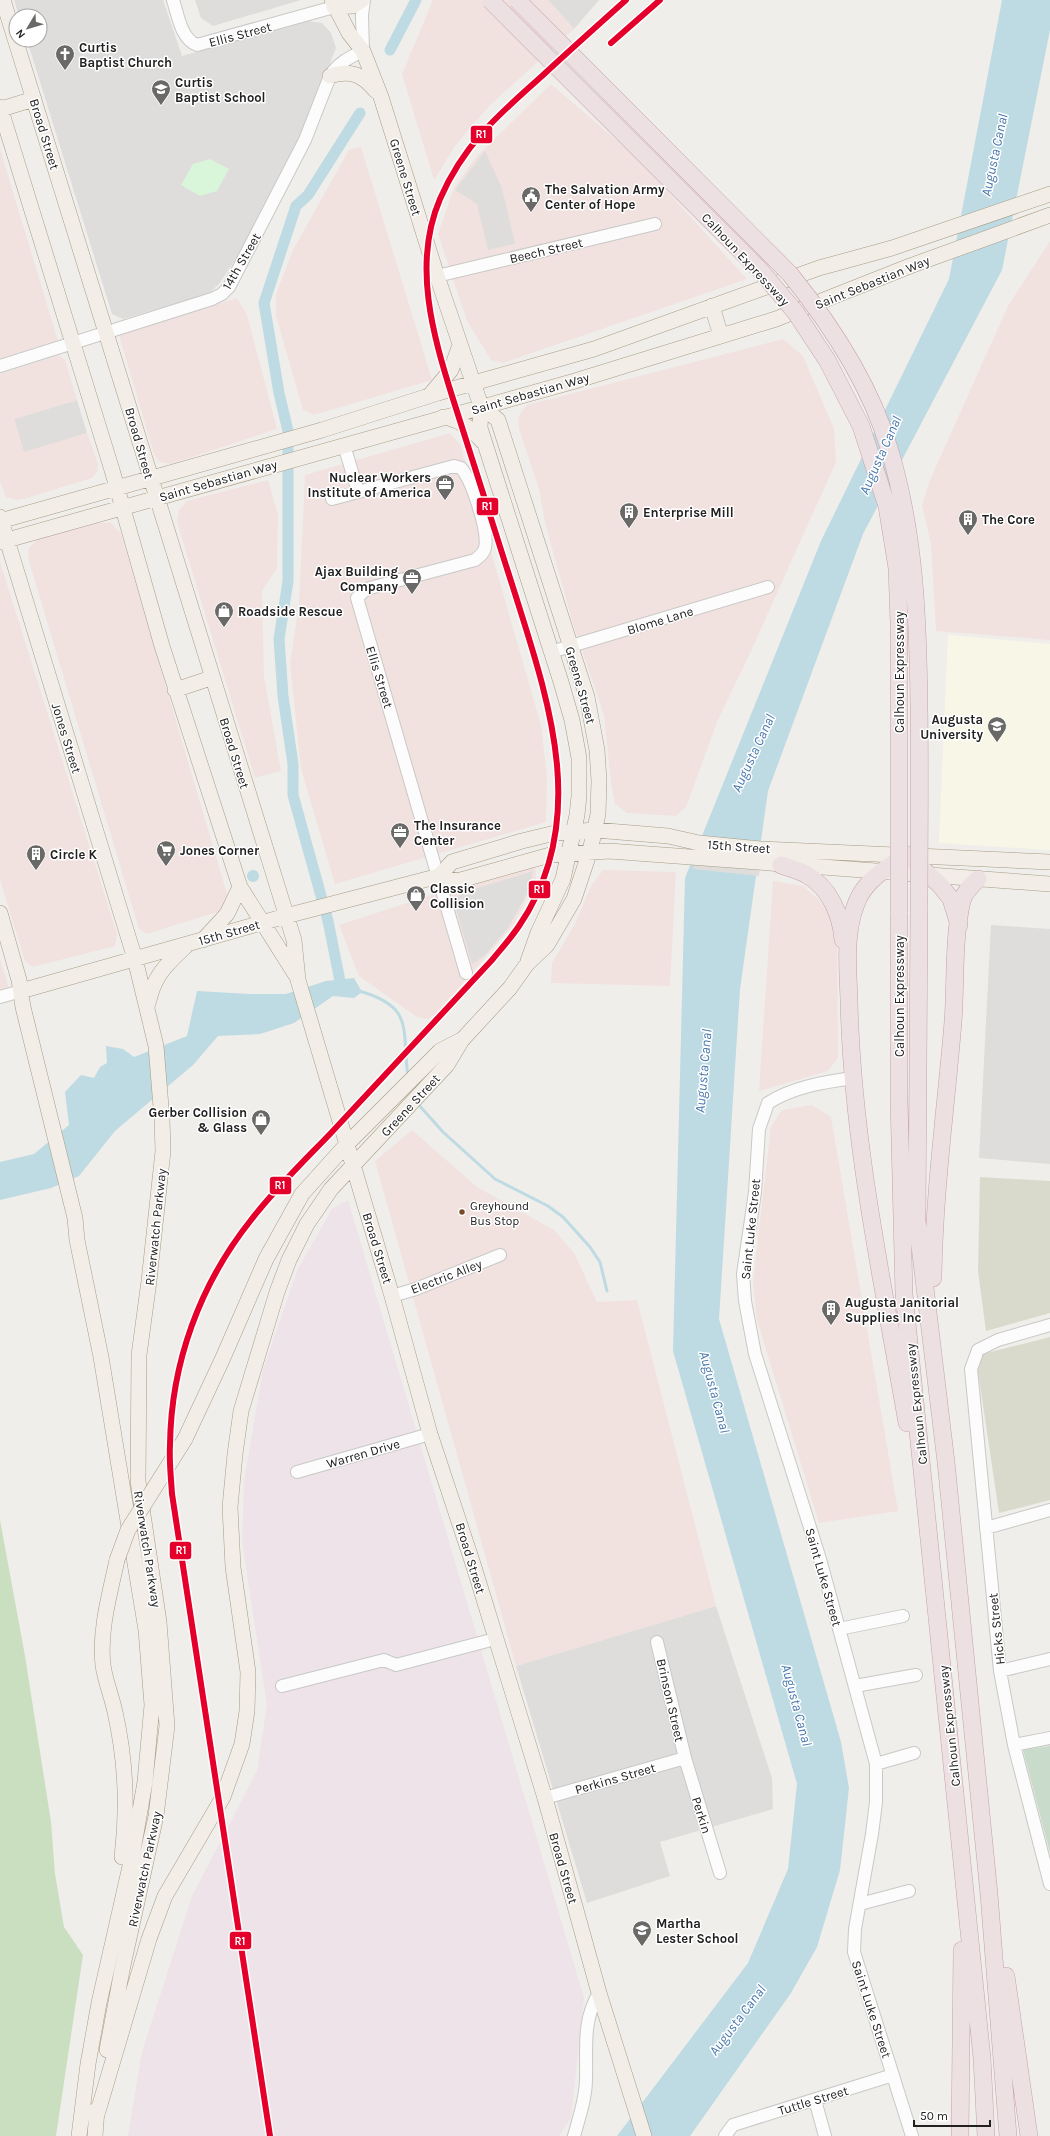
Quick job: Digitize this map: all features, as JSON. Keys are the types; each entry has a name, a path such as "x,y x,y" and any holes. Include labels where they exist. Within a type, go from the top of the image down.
{"highway":[{"name":"Calhoun Expressway","path":"490,0 760,270 796,313 827,360 861,426 888,506 897,568 899,623 899,1101 904,1294 982,2058 986,2136"},
{"name":"Calhoun Expressway","path":"517,0 790,274 819,310 862,383 877,415 889,447 903,498 914,563 918,632 919,911 917,1221 932,1346 990,1894 1008,2136"},
{"path":"935,1590 859,1137 853,1078 848,928 860,895 871,880 907,855 930,876 951,900 959,924"},
{"path":"781,865 806,874 819,884 827,895 841,922 843,944 848,960"},
{"path":"932,1346 936,1191 953,1021 959,924 962,900 968,888 978,879"},
{"path":"977,1767 1029,2136"},
{"path":"960,2136 962,1858"}],"main road":[{"name":"Broad Street","path":"3,0 211,678 294,940 298,980 392,1296 430,1434 467,1545 545,1798 599,1993 633,2096 644,2136"},
{"path":"333,3 353,6 363,0"},
{"name":"Greene Street","path":"333,3 363,51 381,97 437,276 481,406 480,428 572,720 579,758 579,796 574,831 563,879 538,932 527,964"},
{"path":"330,76 351,72 361,76 381,97"},
{"path":"0,108 34,99"},
{"name":"Broad Street","path":"0,108 123,506 175,690 240,887 298,980"},
{"name":"Saint Sebastian Way","path":"0,520 322,430 429,396 594,349 819,268 899,246 1050,194"},
{"name":"Saint Sebastian Way","path":"4,541 155,497 575,381 776,319 910,266 1050,215"},
{"path":"712,306 721,336"},
{"path":"429,396 451,370 460,345"},
{"name":"Greene Street","path":"96,2118 149,1939 165,1896 206,1828 228,1784 242,1744 247,1711 248,1672 233,1567 230,1507 235,1454 241,1411 277,1292 289,1260 307,1224 331,1189 447,1065 462,1040 510,988 527,964 547,946 565,916 583,876 595,830 598,814 599,781 595,737 587,697 498,420 481,406"},
{"path":"443,417 452,418 469,427 484,443 486,448"},
{"name":"Jones Street","path":"0,520 4,541 135,959"},
{"path":"175,690 211,678"},
{"name":"15th Street","path":"439,876 452,862 522,841 574,831 595,830 668,836 759,856 781,865 1050,884"},
{"name":"15th Street","path":"21,991 286,916 439,876 457,880 528,860 568,853 590,851 693,858 907,855 1050,862"},
{"path":"149,1011 152,988 160,972 227,914 240,887"},
{"name":"Riverwatch Parkway","path":"0,913 21,991 23,1007 36,1063 74,1218 77,1240 101,1356 146,1630 152,1704 145,1782 131,1862 88,2064 79,2136"},
{"name":"Riverwatch Parkway","path":"95,2136 96,2118 111,2023 156,1816 167,1726 160,1622 138,1481 139,1356 149,1281 163,1151 161,1084 149,1011 135,959"},
{"name":"Greene Street","path":"113,1941 126,1825 126,1779 115,1712 103,1665 104,1627 117,1560 128,1530 185,1439 222,1360 266,1259 302,1194 347,1144 440,1051 462,1040"}],"street":[{"name":"Ellis Street","path":"174,0 185,36 190,42 197,45 333,3"},
{"path":"363,0 363,51"},
{"name":"14th Street","path":"0,366 212,299 222,294 229,287 302,146 330,76 335,68 344,61 363,51"},
{"name":"Beech Street","path":"437,276 655,224"},
{"path":"332,499 358,492 344,445"},
{"name":"Ellis Street","path":"358,492 447,467 461,468 470,482 485,534 485,549 476,560 370,588 360,594 357,598 466,973"},
{"name":"Blome Lane","path":"551,652 768,587"},
{"path":"0,997 21,991"},
{"name":"Saint Luke Street","path":"853,1078 825,1082 804,1088 768,1103 759,1129 755,1192 743,1274 745,1300 755,1354 820,1559 876,1764 874,1821 855,1929 854,1952 912,2136"},
{"name":"Electric Alley","path":"392,1296 416,1289 500,1255"},
{"name":"Hicks Street","path":"1050,1326 998,1340 978,1350 971,1369 1000,1671 1014,1745 1050,1884"},
{"name":"Warren Drive","path":"297,1472 430,1434"},
{"path":"986,1528 1050,1510"},
{"path":"839,1629 903,1616"},
{"path":"282,1686 384,1660 396,1665 495,1639"},
{"name":"Brinson Street","path":"657,1642 684,1758"},
{"path":"1000,1671 1050,1659"},
{"path":"855,1686 916,1675"},
{"path":"1014,1745 1050,1738"},
{"path":"876,1764 914,1753"},
{"name":"Perkins Street","path":"545,1798 684,1758"},
{"name":"Perkin","path":"684,1758 720,1873"},
{"path":"860,1904 909,1891"},
{"path":"574,2136 580,2113 586,2075 585,2051 591,2007 599,1993"},
{"name":"Tuttle Street","path":"724,2136 733,2125 893,2075"},
{"path":"815,2100 825,2136"}],"shaded area":[{"path":"14,0 163,0 182,56 307,21 322,23 331,33 336,48 299,143 252,234 219,284 208,294 123,319 112,314 29,48 48,48 48,8 16,8"},
{"path":"195,0 301,0 213,26 201,18"},
{"path":"433,0 548,0 574,29 490,105 455,146 434,180 402,74"},
{"path":"548,0 599,0 574,29"},
{"path":"551,84 636,157 747,279 503,363 491,360 467,321 438,234 454,188 477,156"},
{"path":"361,147 432,380 314,415 303,410 276,316 276,294 293,250 349,150"},
{"path":"0,149 58,341 0,359"},
{"path":"485,151 502,188 515,244 488,250 477,204 455,190"},
{"path":"1050,241 1050,640 936,631 931,544 922,505 930,480 1008,306"},
{"path":"237,298 247,315 277,429 171,464 160,462 154,454 119,335"},
{"path":"783,339 803,356 834,429 836,462 751,651 717,722 686,807 676,816 627,813 615,804 611,783 604,715 573,624 545,523 539,489 519,429 518,419 521,412 527,405"},
{"path":"59,355 65,360 77,400 14,419 24,452 87,433 98,464 97,472 92,478 24,499 16,500 6,497 0,481 0,374"},
{"path":"77,400 87,433 24,453 14,419"},
{"path":"450,433 460,444 541,725 547,777 546,822 335,884 301,769 290,663 299,605 305,475"},
{"path":"268,480 278,515 277,568 262,591 264,676 281,771 255,778 177,522 179,510 187,501"},
{"path":"99,523 111,523 121,534 227,894 225,907 217,912 147,934 139,929 28,558 29,548 39,538"},
{"path":"0,562 117,934 115,946 33,967 25,961 0,880"},
{"name":"Augusta University","path":"948,635 1050,644 1050,850 939,843"},
{"path":"535,867 536,878 514,924 437,1013 428,1019 417,1017 359,976 339,925 456,887"},
{"path":"603,870 676,872 670,986 551,983 552,963 575,924 591,886"},
{"path":"533,871 528,892 508,928 485,955 472,964 454,902 461,893"},
{"path":"773,881 803,886 818,899 830,914 837,936 838,1058 828,1071 759,1091"},
{"path":"991,925 1050,929 1050,1164 979,1158"},
{"path":"0,959 9,988 0,990"},
{"path":"812,1105 831,1117 898,1511 819,1523 757,1320 753,1282 771,1126 782,1110"},
{"path":"412,1130 477,1187 554,1230 574,1253 597,1302 637,1300 716,1606 516,1666 375,1161"},
{"path":"980,1177 1050,1181 1050,1313 986,1331 978,1271"},
{"path":"348,1200 584,1998 571,2118 559,2136 128,2136 142,2052 192,1896 257,1771 267,1705 242,1542 244,1481 263,1370 297,1271 332,1209"},
{"path":"1050,1337 1050,1500 999,1513 978,1371 983,1354"},
{"path":"716,1606 772,1778 773,1809 660,1842 670,1876 587,1903 516,1666"},
{"path":"1050,1746 1050,1853 1023,1750"}],"green space":[{"path":"210,159 229,169 217,191 200,196 181,185 193,164"},
{"path":"0,1520 25,1656 51,1822 55,1874 64,1927 83,1955 56,2136 0,2136"}],"water":[{"name":"Augusta Canal","path":"1002,0 1050,0 1050,30 1002,270 863,534 768,791 740,989 719,1319 841,1742 849,1788 840,1870 817,1947 791,1993 690,2136 617,2136 748,1963 788,1869 797,1784 673,1351 685,878 821,541 949,279"},
{"path":"253,870 257,872 259,876 257,880 253,882 249,880 247,876 249,872"},
{"path":"354,978 362,992 354,998 333,996 294,1023 260,1034 218,1036 193,1065 115,1131 79,1176 51,1188 0,1200 0,1162 34,1154 69,1125 65,1092 81,1075 94,1078 100,1067 107,1063 106,1046 123,1049 134,1057 187,1036 197,991 250,994 286,994 326,981"}],"pier":[{"path":"697,836 762,843 759,876 693,869"}],"waterway":[{"path":"390,50 416,0"},
{"path":"333,987 341,986 328,921 293,795 293,764 283,696 279,639 288,581 288,431 279,393 264,303 296,206 308,195 360,113"},
{"path":"359,991 377,997 390,1005 398,1013 402,1022 404,1033 408,1076"},
{"path":"418,1104 443,1132 495,1179 548,1206 563,1217 590,1247 600,1262 607,1291"}],"transit line":[{"name":"R1","path":"270,2136 172,1494 170,1451 172,1414 176,1384 192,1326 203,1298 217,1271 251,1220 279,1187 492,960 519,926 540,887 553,847 558,806 557,765 551,723 542,682 530,641 453,399 439,350 428,299 427,249 432,224 440,199 449,180 471,146 511,104 626,0"},
{"name":"R1","path":"611,43 660,0"}],"place":[{"name":"Curtis Baptist Church","path":"65,71"},
{"name":"Curtis Baptist School","path":"161,106"},
{"name":"The Salvation Army Center of Hope","path":"531,213"},
{"name":"Nuclear Workers Institute of America","path":"445,501"},
{"name":"Enterprise Mill","path":"629,529"},
{"name":"The Core","path":"968,536"},
{"name":"Ajax Building Company","path":"412,595"},
{"name":"Roadside Rescue","path":"224,628"},
{"name":"Augusta University","path":"997,743"},
{"name":"The Insurance Center","path":"400,849"},
{"name":"Jones Corner","path":"166,867"},
{"name":"Circle K","path":"36,871"},
{"name":"Classic Collision","path":"416,912"},
{"name":"Gerber Collision & Glass","path":"261,1136"},
{"name":"Greyhound Bus Stop","path":"462,1212"},
{"name":"Augusta Janitorial Supplies Inc","path":"831,1326"},
{"name":"Martha Lester School","path":"642,1947"}]}
